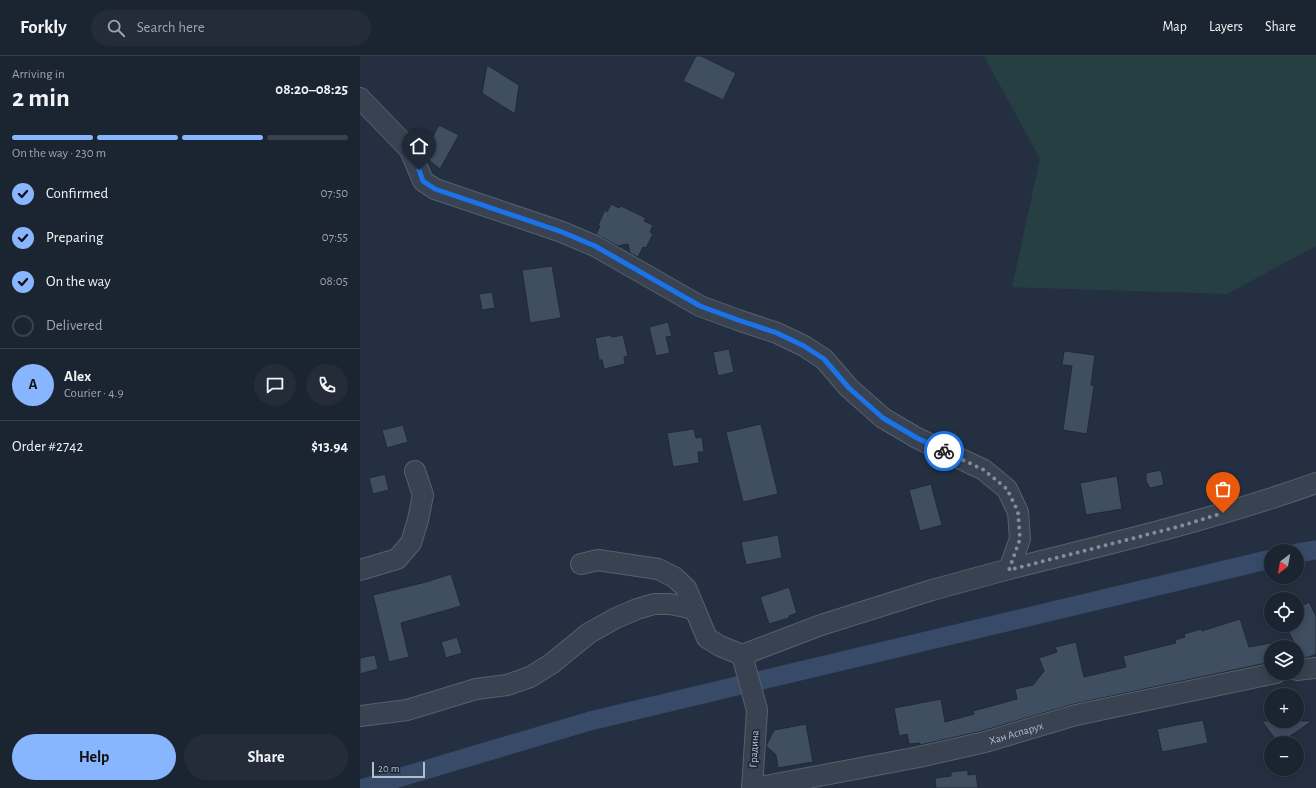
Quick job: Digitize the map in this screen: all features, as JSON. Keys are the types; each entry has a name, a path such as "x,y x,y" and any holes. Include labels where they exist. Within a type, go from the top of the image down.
{"street":[{"path":"360,98 410,150 423,181 435,189 562,232 595,246 700,306 777,333 797,343 824,359 849,388 883,418 917,438 984,470 1007,489 1018,512 1020,539 1009,570"},
{"path":"360,570 397,559 411,543 418,520 423,495 415,471"},
{"path":"581,564 598,560 658,569 674,577 686,588 707,638 720,646 742,655 822,625 932,590 1181,526 1280,496 1316,483"},
{"path":"360,716 407,710 476,689 507,685 530,677 551,664 589,633 616,618 637,609 654,604 670,604 695,610"},
{"name":"Градина","path":"742,655 757,710 754,788"},
{"path":"1304,669 1316,668"},
{"name":"Хан Аспарух","path":"754,788 919,757 985,742 1076,715 1264,676"}],"green space":[{"path":"984,56 1316,56 1316,246 1227,294 1012,287 1040,159"}],"building":[{"path":"696,56 701,56 736,73 723,100 683,81"},
{"path":"487,65 519,85 515,114 482,93"},
{"path":"439,125 459,135 440,169 425,157 424,152"},
{"path":"611,204 619,208 621,206 646,218 644,221 653,225 650,232 653,234 646,248 643,247 638,257 630,253 628,244 618,246 596,234 600,226 598,225 605,210 607,212"},
{"path":"552,266 561,318 530,323 522,270"},
{"path":"492,292 495,308 482,310 479,294"},
{"path":"668,322 672,336 666,337 670,353 656,356 649,327"},
{"path":"611,335 612,337 623,335 628,356 624,357 625,364 604,369 602,360 599,360 595,338"},
{"path":"729,349 734,372 718,376 713,352"},
{"path":"1064,351 1095,355 1091,385 1094,386 1087,434 1063,430 1072,366 1062,365"},
{"path":"761,424 778,494 743,502 726,432"},
{"path":"403,425 408,442 387,448 382,430"},
{"path":"694,429 696,438 702,437 704,452 698,452 699,463 673,467 667,433"},
{"path":"1161,470 1164,485 1150,488 1146,481 1146,473"},
{"path":"385,474 389,490 373,494 369,478"},
{"path":"1117,476 1122,509 1086,515 1080,483"},
{"path":"931,484 942,525 920,531 909,490"},
{"path":"778,535 782,558 746,565 741,542"},
{"path":"451,574 461,606 401,623 409,657 389,662 373,595 426,582"},
{"path":"789,587 797,613 789,616 789,618 769,624 760,597"},
{"path":"1309,602 1316,616 1316,654 1304,658 1304,640 1293,640 1289,632 1304,632 1304,604"},
{"path":"1240,619 1249,647 1264,644 1264,663 1074,704 982,731 920,745 920,743 909,744 907,734 899,736 894,708 941,699 945,722 974,714 973,711 1017,699 1015,689 1033,685 1044,671 1039,658 1057,652 1055,647 1076,642 1084,677 1126,667 1123,656 1176,643 1175,640 1185,637 1184,634 1201,629 1202,631"},
{"path":"457,637 462,653 446,658 441,642"},
{"path":"375,655 378,669 360,674 360,658"},
{"path":"1203,720 1208,743 1162,752 1157,729"},
{"path":"1304,721 1312,721 1304,726"},
{"path":"806,724 813,762 778,768 776,755 766,746 774,730"},
{"path":"1267,728 1302,728 1290,736 1273,736"},
{"path":"968,770 968,775 976,774 978,788 936,788 935,778 951,776 951,772"}],"waterway":[{"path":"1304,552 1316,550"},
{"path":"364,788 590,721 1264,561"}],"way so far":[{"path":"944,451 984,470 1007,489 1018,512 1020,539 1009,570 1181,526 1223,513"}],"route":[{"path":"419,170 423,181 435,189 562,232 595,246 700,306 777,333 804,346 824,359 849,388 883,418 917,438 944,451"}]}
